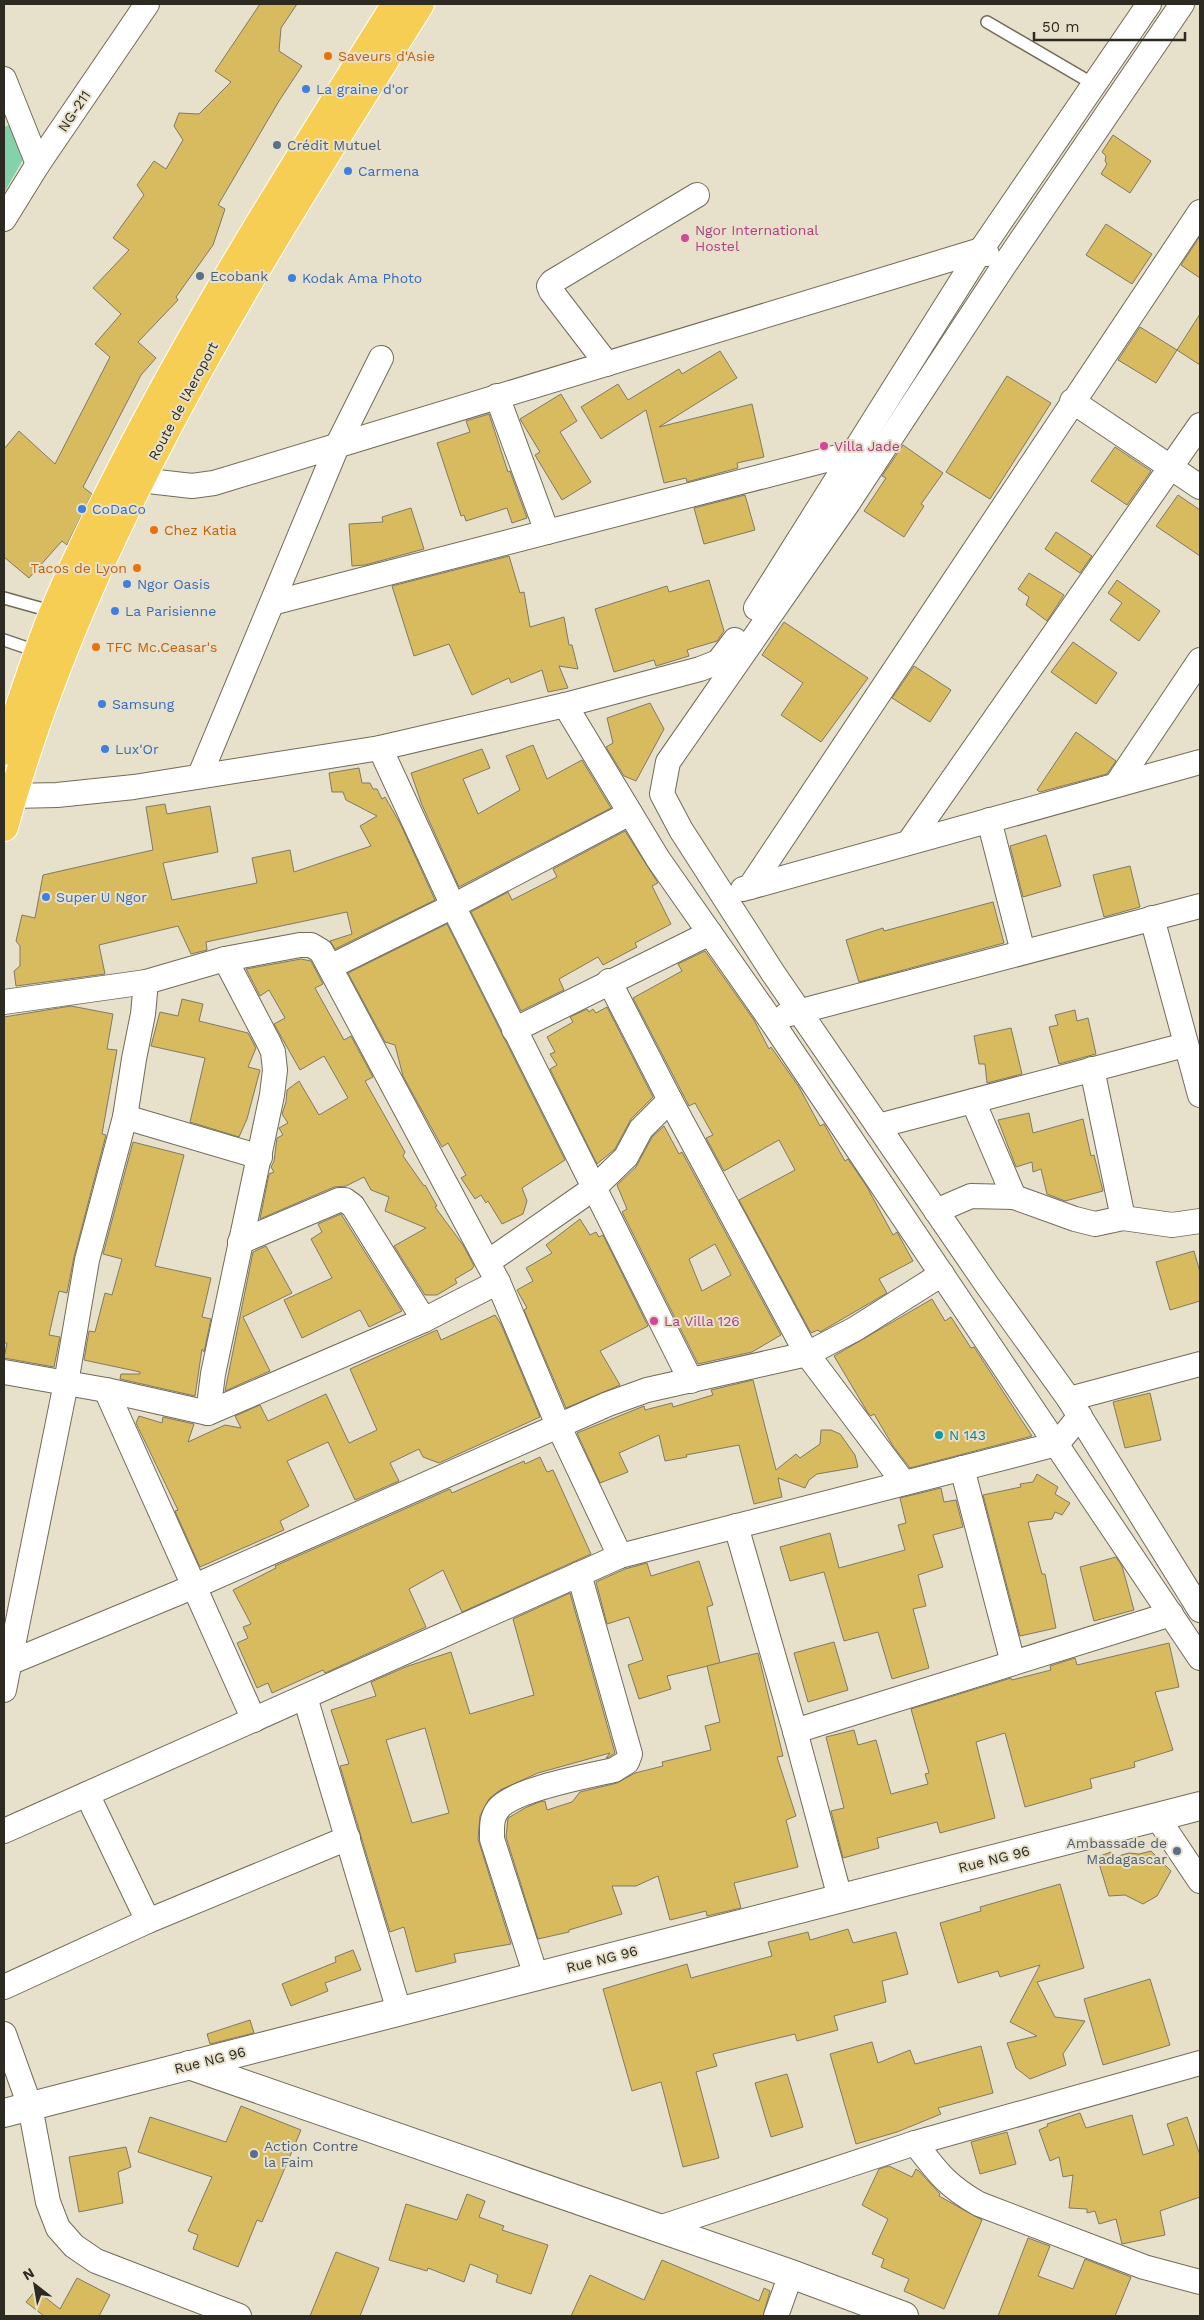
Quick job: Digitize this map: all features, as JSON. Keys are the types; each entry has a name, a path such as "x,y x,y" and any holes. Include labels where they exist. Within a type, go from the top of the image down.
{"highway":[{"name":"Route de l'Aeroport","path":"4,751 54,612 103,507 181,359 323,118 396,4"},
{"name":"Route de l'Aeroport","path":"4,827 12,796 72,628 140,480 234,306 332,144 420,4"}],"street":[{"name":"NG-211","path":"4,219 38,164 146,4"},
{"path":"12,796 57,795 134,787 200,775 380,748 565,705 700,669 718,662 742,630 981,250 1149,4"},
{"path":"1182,4 1005,264 854,494 668,762 662,794 681,830 800,1011 936,1211 1074,1408 1200,1610"},
{"path":"4,79 38,164"},
{"path":"607,364 549,286 552,282 697,195"},
{"path":"750,887 1072,401 1200,212"},
{"path":"140,480 192,486 214,483 981,250 1005,264"},
{"path":"200,775 338,444 381,358"},
{"path":"497,396 547,532"},
{"path":"1072,401 1200,487"},
{"path":"909,842 1172,468 1200,425"},
{"path":"272,603 853,453"},
{"path":"1116,785 1200,660"},
{"path":"565,705 658,859 770,1019 1200,1658"},
{"path":"380,748 453,906 691,1381"},
{"path":"722,894 1200,762"},
{"path":"330,968 630,813"},
{"path":"989,820 1023,952"},
{"path":"770,1019 1200,906"},
{"path":"1152,918 1200,1095"},
{"path":"514,1030 610,980 710,933"},
{"path":"4,1002 146,982 225,958 307,945 321,951 493,1272 558,1425 620,1556"},
{"path":"208,1413 213,1374 272,1095 275,1062 269,1043 225,958"},
{"path":"610,980 670,1100 807,1354 904,1482"},
{"path":"4,1690 7,1662 66,1383 86,1260 126,1117 134,1059 143,1014 146,982"},
{"path":"878,1126 1185,1045"},
{"path":"1092,1069 1124,1218"},
{"path":"4,1372 106,1390 208,1413 424,1320 493,1272 594,1188 626,1157 642,1129 670,1100"},
{"path":"973,1101 1014,1197"},
{"path":"126,1117 260,1157"},
{"path":"936,1211 971,1196 1014,1197 1075,1220 1095,1224 1124,1218 1172,1225 1200,1221"},
{"path":"240,1242 339,1200 345,1200 353,1206 424,1320"},
{"path":"7,1662 194,1586 608,1404 648,1390 807,1354 855,1329 942,1274"},
{"path":"1057,1444 1074,1408 1200,1364"},
{"path":"106,1390 254,1720"},
{"path":"4,1831 620,1556 1057,1444"},
{"path":"962,1468 1013,1664"},
{"path":"736,1526 795,1731 840,1898"},
{"path":"536,1976 492,1839 493,1819 498,1809 527,1792 614,1770 627,1762 630,1754 579,1574"},
{"path":"795,1731 1171,1614"},
{"path":"305,1697 399,2012"},
{"path":"87,1794 148,1922"},
{"name":"Rue NG 96","path":"17,2110 1200,1806"},
{"path":"1157,1817 1200,1881"},
{"path":"4,1987 148,1922 348,1838"},
{"path":"4,2034 17,2110 58,2228 74,2246 96,2261 238,2316"},
{"path":"189,2066 791,2274 904,2316"},
{"path":"656,2228 915,2143 1200,2066"},
{"path":"915,2143 940,2177 956,2190 979,2204 1144,2267 1200,2282"},
{"path":"776,2316 791,2274"}],"lane":[{"path":"988,22 1095,85"},
{"path":"4,598 54,612"},
{"path":"4,640 39,652"}],"green space":[{"path":"12,124 25,156 4,193 4,127"}],"building":[{"path":"260,4 297,4 281,28 279,51 302,66 279,101 218,205 225,209 213,245 176,297 178,300 138,342 156,358 141,375 83,487 92,494 67,545 62,541 29,578 4,557 4,449 19,431 55,464 110,357 95,344 121,314 93,288 129,250 113,238 144,195 137,185 154,161 166,169 183,140 174,126 179,113 199,114 231,82 215,71"},
{"path":"1113,135 1151,161 1130,193 1101,174 1107,164 1105,161 1106,156 1102,152"},
{"path":"1106,224 1152,254 1132,284 1086,255"},
{"path":"1200,236 1200,278 1181,265"},
{"path":"1200,314 1200,365 1177,350"},
{"path":"1140,327 1177,350 1156,383 1118,360"},
{"path":"720,351 737,378 659,427 752,404 764,457 737,463 738,468 687,482 686,478 664,483 646,410 601,439 581,407 618,384 628,400 679,369 682,374"},
{"path":"1007,376 1051,403 990,499 946,472"},
{"path":"561,394 577,421 560,432 591,482 562,500 535,455 540,452 520,419"},
{"path":"489,414 508,472 510,471 527,518 512,523 507,508 466,521 464,515 461,516 437,443 470,432 466,421"},
{"path":"903,445 943,473 921,504 924,506 904,537 864,511 886,478 882,476"},
{"path":"1115,447 1151,471 1127,505 1091,481"},
{"path":"745,495 755,530 704,544 694,508"},
{"path":"1178,495 1200,510 1200,556 1156,526"},
{"path":"411,508 424,549 365,565 352,566 349,524 383,522 382,517"},
{"path":"1056,532 1092,556 1080,573 1045,549"},
{"path":"509,556 520,593 524,592 530,627 564,617 569,645 572,645 578,669 559,666 568,688 548,692 542,670 511,683 509,678 472,695 449,644 414,656 392,586"},
{"path":"1029,573 1064,595 1047,621 1026,605 1029,597 1018,589"},
{"path":"709,580 724,631 717,641 687,650 689,656 656,666 654,660 614,672 595,609 667,586 669,592"},
{"path":"1117,580 1160,611 1139,641 1110,620 1122,603 1108,593"},
{"path":"784,622 868,678 821,742 781,715 803,683 762,655"},
{"path":"1073,642 1117,673 1096,704 1051,672"},
{"path":"914,666 951,690 930,722 892,698"},
{"path":"650,703 664,729 636,781 624,776 606,747 613,743 607,718"},
{"path":"1076,732 1116,761 1107,774 1040,792 1037,790"},
{"path":"533,745 547,779 582,760 611,808 459,887 422,805 411,773 482,749 490,768 463,779 478,814 520,790 506,756"},
{"path":"359,768 362,783 370,783 373,789 377,789 382,799 385,797 401,825 435,900 335,949 330,941 352,934 347,912 206,942 207,950 191,954 178,926 99,945 105,974 16,986 14,971 20,966 20,946 16,941 22,915 35,918 43,875 153,850 146,807 165,804 167,814 210,806 218,852 163,863 172,900 257,883 252,858 290,850 294,872 371,846 360,826 377,816 346,800 343,792 332,792 329,773"},
{"path":"625,831 658,883 652,886 671,924 635,943 637,947 603,965 598,957 559,979 564,990 521,1011 471,912 508,892 512,900 557,877 553,869"},
{"path":"1046,835 1061,886 1023,897 1010,846"},
{"path":"1130,866 1140,907 1104,917 1093,875"},
{"path":"993,902 1004,943 859,982 846,940 883,928 884,931"},
{"path":"447,924 565,1160 522,1188 527,1201 523,1214 502,1224 488,1201 486,1203 481,1195 475,1199 461,1178 466,1175 448,1143 442,1147 403,1076 395,1045 385,1042 348,973"},
{"path":"705,951 754,1020 769,1049 771,1047 799,1087 820,1126 824,1124 845,1161 848,1159 867,1187 893,1235 897,1232 913,1261 879,1279 887,1293 820,1332 818,1330 811,1333 739,1200 795,1170 779,1140 724,1171 706,1138 713,1135 695,1103 689,1106 633,998 682,971 678,964"},
{"path":"301,959 311,961 323,984 315,988 344,1040 351,1036 373,1077 365,1081 405,1152 403,1156 425,1185 437,1206 435,1207 463,1245 474,1266 455,1279 457,1283 437,1295 425,1295 394,1246 426,1228 385,1211 389,1197 371,1190 364,1177 346,1186 334,1187 260,1219 269,1174 274,1172 271,1167 274,1161 277,1138 283,1135 279,1128 288,1123 282,1114 287,1090 299,1081 319,1115 348,1098 324,1056 300,1070 274,1024 285,1018 269,990 260,996 246,969"},
{"path":"182,999 203,1004 199,1021 248,1033 256,1048 248,1067 260,1070 247,1119 239,1137 190,1122 205,1058 151,1046 160,1012 178,1016"},
{"path":"71,1006 113,1014 107,1049 117,1050 102,1134 106,1135 74,1257 67,1293 59,1291 49,1335 60,1337 54,1367 4,1358 7,1343 4,1343 4,1017"},
{"path":"607,1007 653,1097 631,1119 615,1149 597,1164 550,1069 557,1065 550,1054 555,1052 547,1037 573,1022 570,1017 587,1009 589,1012 593,1009 596,1013"},
{"path":"1075,1010 1077,1021 1088,1018 1096,1054 1059,1064 1049,1027 1058,1025 1055,1015"},
{"path":"1011,1028 1022,1074 987,1083 985,1064 979,1064 974,1036"},
{"path":"1029,1113 1033,1133 1083,1119 1091,1156 1094,1155 1103,1191 1065,1201 1047,1194 1041,1169 1033,1172 1032,1162 1016,1167 998,1120"},
{"path":"664,1126 679,1154 682,1152 781,1335 752,1352 698,1364 622,1212 627,1209 617,1185 636,1167 652,1137","holes":["715,1244 731,1275 702,1291 689,1259"]},
{"path":"133,1142 184,1155 155,1266 211,1278 202,1317 211,1319 204,1352 202,1349 195,1396 120,1379 121,1374 140,1374 140,1372 84,1360 89,1331 95,1332 105,1293 112,1295 122,1259 103,1254"},
{"path":"341,1214 402,1311 369,1327 360,1310 302,1338 284,1300 332,1278 311,1239 322,1232 318,1224"},
{"path":"580,1219 590,1235 596,1232 599,1237 603,1235 648,1326 600,1351 620,1385 566,1408 524,1310 527,1308 517,1290 533,1281 526,1268 552,1253 546,1245"},
{"path":"266,1246 292,1293 243,1317 270,1371 225,1391 253,1252"},
{"path":"1194,1251 1200,1272 1200,1301 1170,1310 1156,1262"},
{"path":"932,1299 945,1321 951,1317 971,1348 974,1347 1032,1436 910,1468 893,1446 874,1414 871,1416 868,1413 834,1356"},
{"path":"495,1315 501,1324 540,1417 439,1463 423,1457 419,1449 390,1463 399,1481 355,1500 328,1442 287,1461 309,1506 280,1521 284,1530 200,1567 175,1511 178,1510 136,1423 139,1416 162,1423 163,1417 194,1424 188,1442 225,1425 241,1428 235,1416 260,1405 268,1421 326,1394 349,1443 377,1430 350,1369 437,1330 441,1340"},
{"path":"753,1380 776,1470 796,1454 800,1458 820,1444 821,1430 831,1430 840,1434 855,1455 858,1467 817,1474 809,1480 805,1488 778,1478 782,1497 754,1504 739,1445 665,1461 659,1435 619,1453 628,1472 600,1483 577,1433 644,1406 645,1410 672,1403 673,1407 713,1395 711,1390"},
{"path":"1150,1393 1161,1440 1125,1448 1113,1402"},
{"path":"540,1457 547,1472 553,1470 591,1554 462,1612 443,1570 409,1589 426,1627 325,1673 323,1670 272,1693 268,1683 257,1688 237,1643 248,1638 243,1627 251,1624 233,1590 276,1568 275,1566 450,1489 452,1493 524,1461 525,1464"},
{"path":"1037,1474 1058,1487 1055,1494 1070,1503 1062,1515 1055,1512 1052,1519 1028,1522 1042,1574 1045,1574 1056,1628 1020,1636 983,1495 1021,1487 1020,1484 1033,1482"},
{"path":"941,1488 944,1502 956,1500 963,1527 933,1535 943,1567 918,1575 926,1606 913,1609 929,1668 892,1679 878,1632 844,1641 824,1572 790,1581 780,1547 830,1533 839,1568 905,1550 898,1525 906,1523 900,1498"},
{"path":"1116,1557 1122,1566 1134,1610 1094,1621 1080,1567"},
{"path":"699,1561 713,1605 707,1607 720,1663 667,1676 671,1689 639,1699 628,1665 643,1660 629,1617 607,1624 596,1582 625,1569 647,1563 651,1576"},
{"path":"570,1593 615,1753 606,1758 610,1753 538,1773 500,1790 489,1799 480,1816 478,1839 511,1944 454,1954 456,1962 416,1972 404,1927 390,1932 387,1923 340,1766 349,1764 331,1710 376,1696 371,1682 408,1666 451,1652 470,1714 534,1695 513,1619","holes":["425,1728 449,1813 412,1823 386,1740"]},
{"path":"834,1642 848,1690 808,1702 794,1653"},
{"path":"1169,1643 1179,1687 1155,1692 1173,1750 1134,1762 1135,1767 1090,1779 1092,1788 1025,1807 1005,1733 976,1742 995,1818 940,1833 937,1822 877,1838 879,1848 843,1858 831,1811 844,1808 826,1737 854,1730 858,1745 876,1740 891,1794 928,1784 925,1774 929,1773 911,1709 1011,1678 1012,1680 1051,1670 1050,1666 1075,1658 1077,1665"},
{"path":"758,1653 783,1756 777,1757 796,1816 786,1820 798,1867 734,1883 741,1908 707,1916 706,1911 670,1920 658,1876 636,1886 612,1886 622,1914 569,1930 569,1932 538,1939 506,1837 508,1818 539,1802 545,1801 547,1810 572,1802 580,1792 617,1783 635,1773 663,1766 662,1762 711,1750 705,1726 720,1722 707,1666"},
{"path":"1151,1851 1171,1871 1157,1896 1143,1904 1125,1895 1109,1896 1097,1857 1111,1852 1115,1857 1129,1853 1139,1854"},
{"path":"1060,1884 1084,1968 1037,1982 1055,2017 1085,2021 1063,2054 1066,2065 1030,2079 1016,2068 1007,2043 1037,2036 1010,2022 1040,1965 1000,1977 998,1971 958,1983 940,1923 981,1911 980,1907"},
{"path":"848,1929 853,1943 896,1932 908,1974 882,1981 886,2002 834,2016 838,2030 797,2041 795,2034 713,2054 717,2066 696,2072 719,2158 683,2167 661,2082 632,2091 603,1989 687,1964 691,1978 772,1956 768,1942 808,1932 810,1940"},
{"path":"353,1950 361,1970 325,1983 328,1991 291,2006 282,1984 336,1962 335,1957"},
{"path":"1150,1979 1170,2045 1103,2065 1084,1999"},
{"path":"250,2020 254,2033 210,2044 207,2034"},
{"path":"872,2042 878,2063 910,2050 915,2064 981,2046 993,2093 938,2108 941,2114 897,2132 856,2144 830,2054"},
{"path":"787,2074 803,2127 771,2137 755,2083"},
{"path":"241,2106 301,2130 262,2222 257,2220 238,2267 193,2249 198,2235 188,2231 212,2177 138,2152 150,2117 226,2142"},
{"path":"1080,2113 1086,2128 1132,2115 1143,2155 1174,2145 1167,2124 1187,2117 1200,2155 1200,2197 1160,2211 1165,2235 1122,2244 1116,2219 1099,2224 1095,2211 1087,2213 1087,2209 1069,2208 1073,2175 1063,2177 1059,2157 1050,2161 1039,2130 1048,2126 1047,2124"},
{"path":"1007,2132 1016,2164 980,2174 971,2142"},
{"path":"126,2147 131,2167 118,2172 123,2203 79,2212 69,2157"},
{"path":"889,2166 912,2177 916,2169 940,2194 939,2196 982,2220 944,2309 904,2291 909,2279 881,2267 884,2259 872,2254 888,2219 862,2205 879,2169"},
{"path":"467,2194 485,2201 479,2217 504,2226 502,2230 548,2245 531,2294 496,2282 498,2275 470,2264 464,2282 428,2268 427,2271 389,2260 406,2204 457,2220"},
{"path":"1028,2238 1050,2246 1038,2276 1073,2289 1085,2259 1131,2277 1115,2316 998,2316"},
{"path":"336,2252 379,2268 360,2316 310,2316"},
{"path":"662,2260 759,2301 764,2288 770,2291 763,2316 571,2316 590,2275 644,2300"},
{"path":"77,2278 110,2295 99,2316 44,2316 26,2302 36,2290 60,2309"}],"place":[{"name":"Saveurs d'Asie","path":"328,56"},
{"name":"La graine d'or","path":"306,89"},
{"name":"Crédit Mutuel","path":"277,145"},
{"name":"Carmena","path":"348,171"},
{"name":"Ngor International Hostel","path":"685,238"},
{"name":"Ecobank","path":"200,276"},
{"name":"Kodak Ama Photo","path":"292,278"},
{"name":"Villa Jade","path":"824,446"},
{"name":"CoDaCo","path":"82,509"},
{"name":"Chez Katia","path":"154,530"},
{"name":"Tacos de Lyon","path":"137,568"},
{"name":"Ngor Oasis","path":"127,584"},
{"name":"La Parisienne","path":"115,611"},
{"name":"TFC Mc.Ceasar's","path":"96,647"},
{"name":"Samsung","path":"102,704"},
{"name":"Lux'Or","path":"105,749"},
{"name":"Super U Ngor","path":"46,897"},
{"name":"La Villa 126","path":"654,1321"},
{"name":"N 143","path":"939,1435"},
{"name":"Ambassade de Madagascar","path":"1177,1851"},
{"name":"Action Contre la Faim","path":"254,2154"}]}
